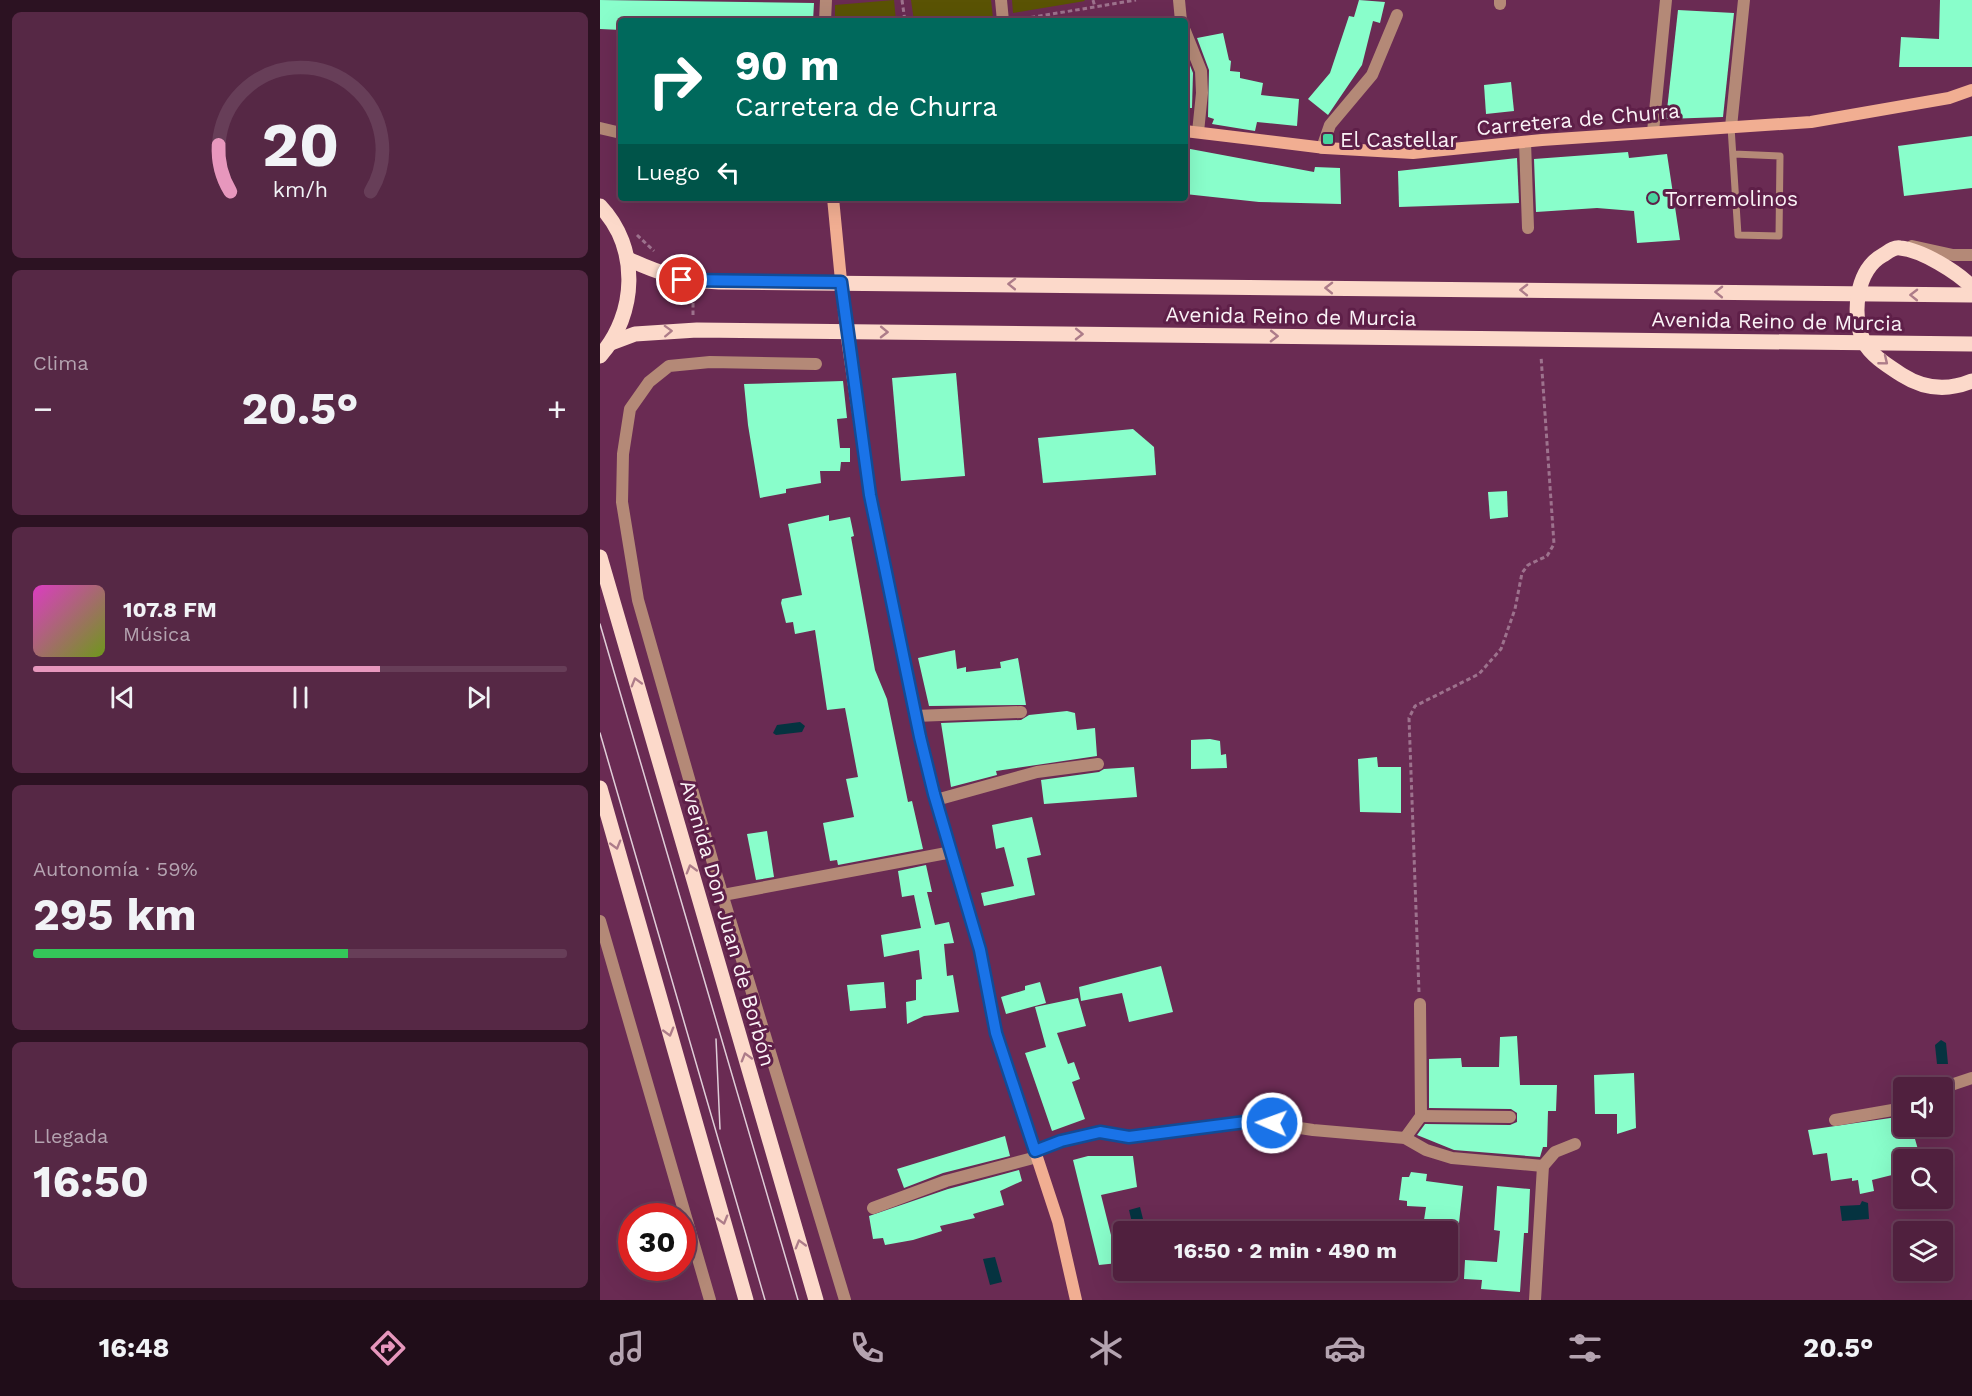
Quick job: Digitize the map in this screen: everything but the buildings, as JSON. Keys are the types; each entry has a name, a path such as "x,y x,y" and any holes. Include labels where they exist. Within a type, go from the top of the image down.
{"main road":[{"path":"600,206 612,218 628,259 629,293 625,312 611,343 600,356"},
{"path":"1968,384 1943,388 1919,383 1884,362 1864,343 1858,311 1864,274 1876,259 1900,248 1954,270 1972,287"},
{"name":"Avenida Reino de Murcia","path":"628,259 658,273 694,280 1972,295"},
{"name":"Avenida Reino de Murcia","path":"611,343 635,334 693,330 1972,344"},
{"name":"Avenida Don Juan de Borbón","path":"600,557 816,1300"},
{"path":"600,788 746,1300"}],"street":[{"path":"825,18 826,0"},
{"path":"1001,0 1003,18"},
{"path":"1179,0 1181,18"},
{"path":"1653,132 1666,0"},
{"path":"1731,127 1744,0"},
{"path":"1322,148 1330,125 1372,75 1397,15"},
{"path":"1188,38 1201,71 1202,93 1198,132"},
{"name":"Carretera de Churra","path":"1188,131 1322,148 1413,153 1653,132 1811,122 1949,98 1972,90"},
{"path":"600,128 618,132"},
{"path":"1525,142 1528,228"},
{"path":"833,201 846,332 870,495 915,716 936,800 980,950 996,1033 1058,1221 1076,1300"},
{"path":"1900,248 1911,246 1953,255 1972,255"},
{"path":"816,364 710,362 669,366 649,382 630,409 623,454 622,502 638,600 723,895 845,1300"},
{"path":"915,716 1021,712"},
{"path":"936,800 1037,772 1098,764"},
{"path":"723,895 952,852"},
{"path":"600,921 710,1300"},
{"path":"1405,1138 1420,1116 1420,1004"},
{"path":"1953,1084 1972,1078"},
{"path":"1835,1120 1893,1110"},
{"path":"1420,1116 1509,1117"},
{"path":"873,1208 946,1181 1036,1154 1061,1141 1100,1132 1129,1137 1253,1121 1313,1130 1405,1138 1426,1150 1452,1158 1543,1166"},
{"path":"1535,1300 1543,1166 1555,1152 1575,1144"}],"lane":[{"path":"1731,127 1738,235 1779,237 1780,156 1734,154"}],"path":[{"path":"902,0 905,18"},
{"path":"1093,0 1095,7"},
{"path":"1030,18 1136,0"},
{"path":"693,330 694,280"},
{"path":"1420,1004 1409,718 1415,706 1479,674 1500,649 1515,609 1522,573 1528,565 1547,556 1554,544 1541,339"}],"shaded area":[{"path":"894,0 896,18 835,18 835,5"},
{"path":"911,0 991,0 993,18 914,18"},
{"path":"1012,0 1084,0 1085,1 1013,13"}],"water":[{"path":"800,722 805,726 802,732 776,735 773,733 777,725"},
{"path":"1941,1040 1946,1043 1948,1064 1937,1064 1935,1045"},
{"path":"1862,1201 1868,1203 1869,1219 1842,1221 1840,1206 1860,1205"},
{"path":"1140,1207 1144,1221 1132,1221 1129,1210"},
{"path":"995,1257 1002,1282 990,1285 983,1259"}],"tram line":[{"path":"600,624 798,1300"},
{"path":"600,733 765,1300"},
{"path":"716,1039 720,1129"}],"place":[{"name":"El Castellar","path":"1328,139"},
{"name":"Torremolinos","path":"1653,198"}],"route":[{"path":"682,280 841,282 870,495 920,737 934,794 961,879 980,950 996,1033 1035,1151 1061,1141 1100,1132 1129,1137 1253,1121 1272,1123"}]}
